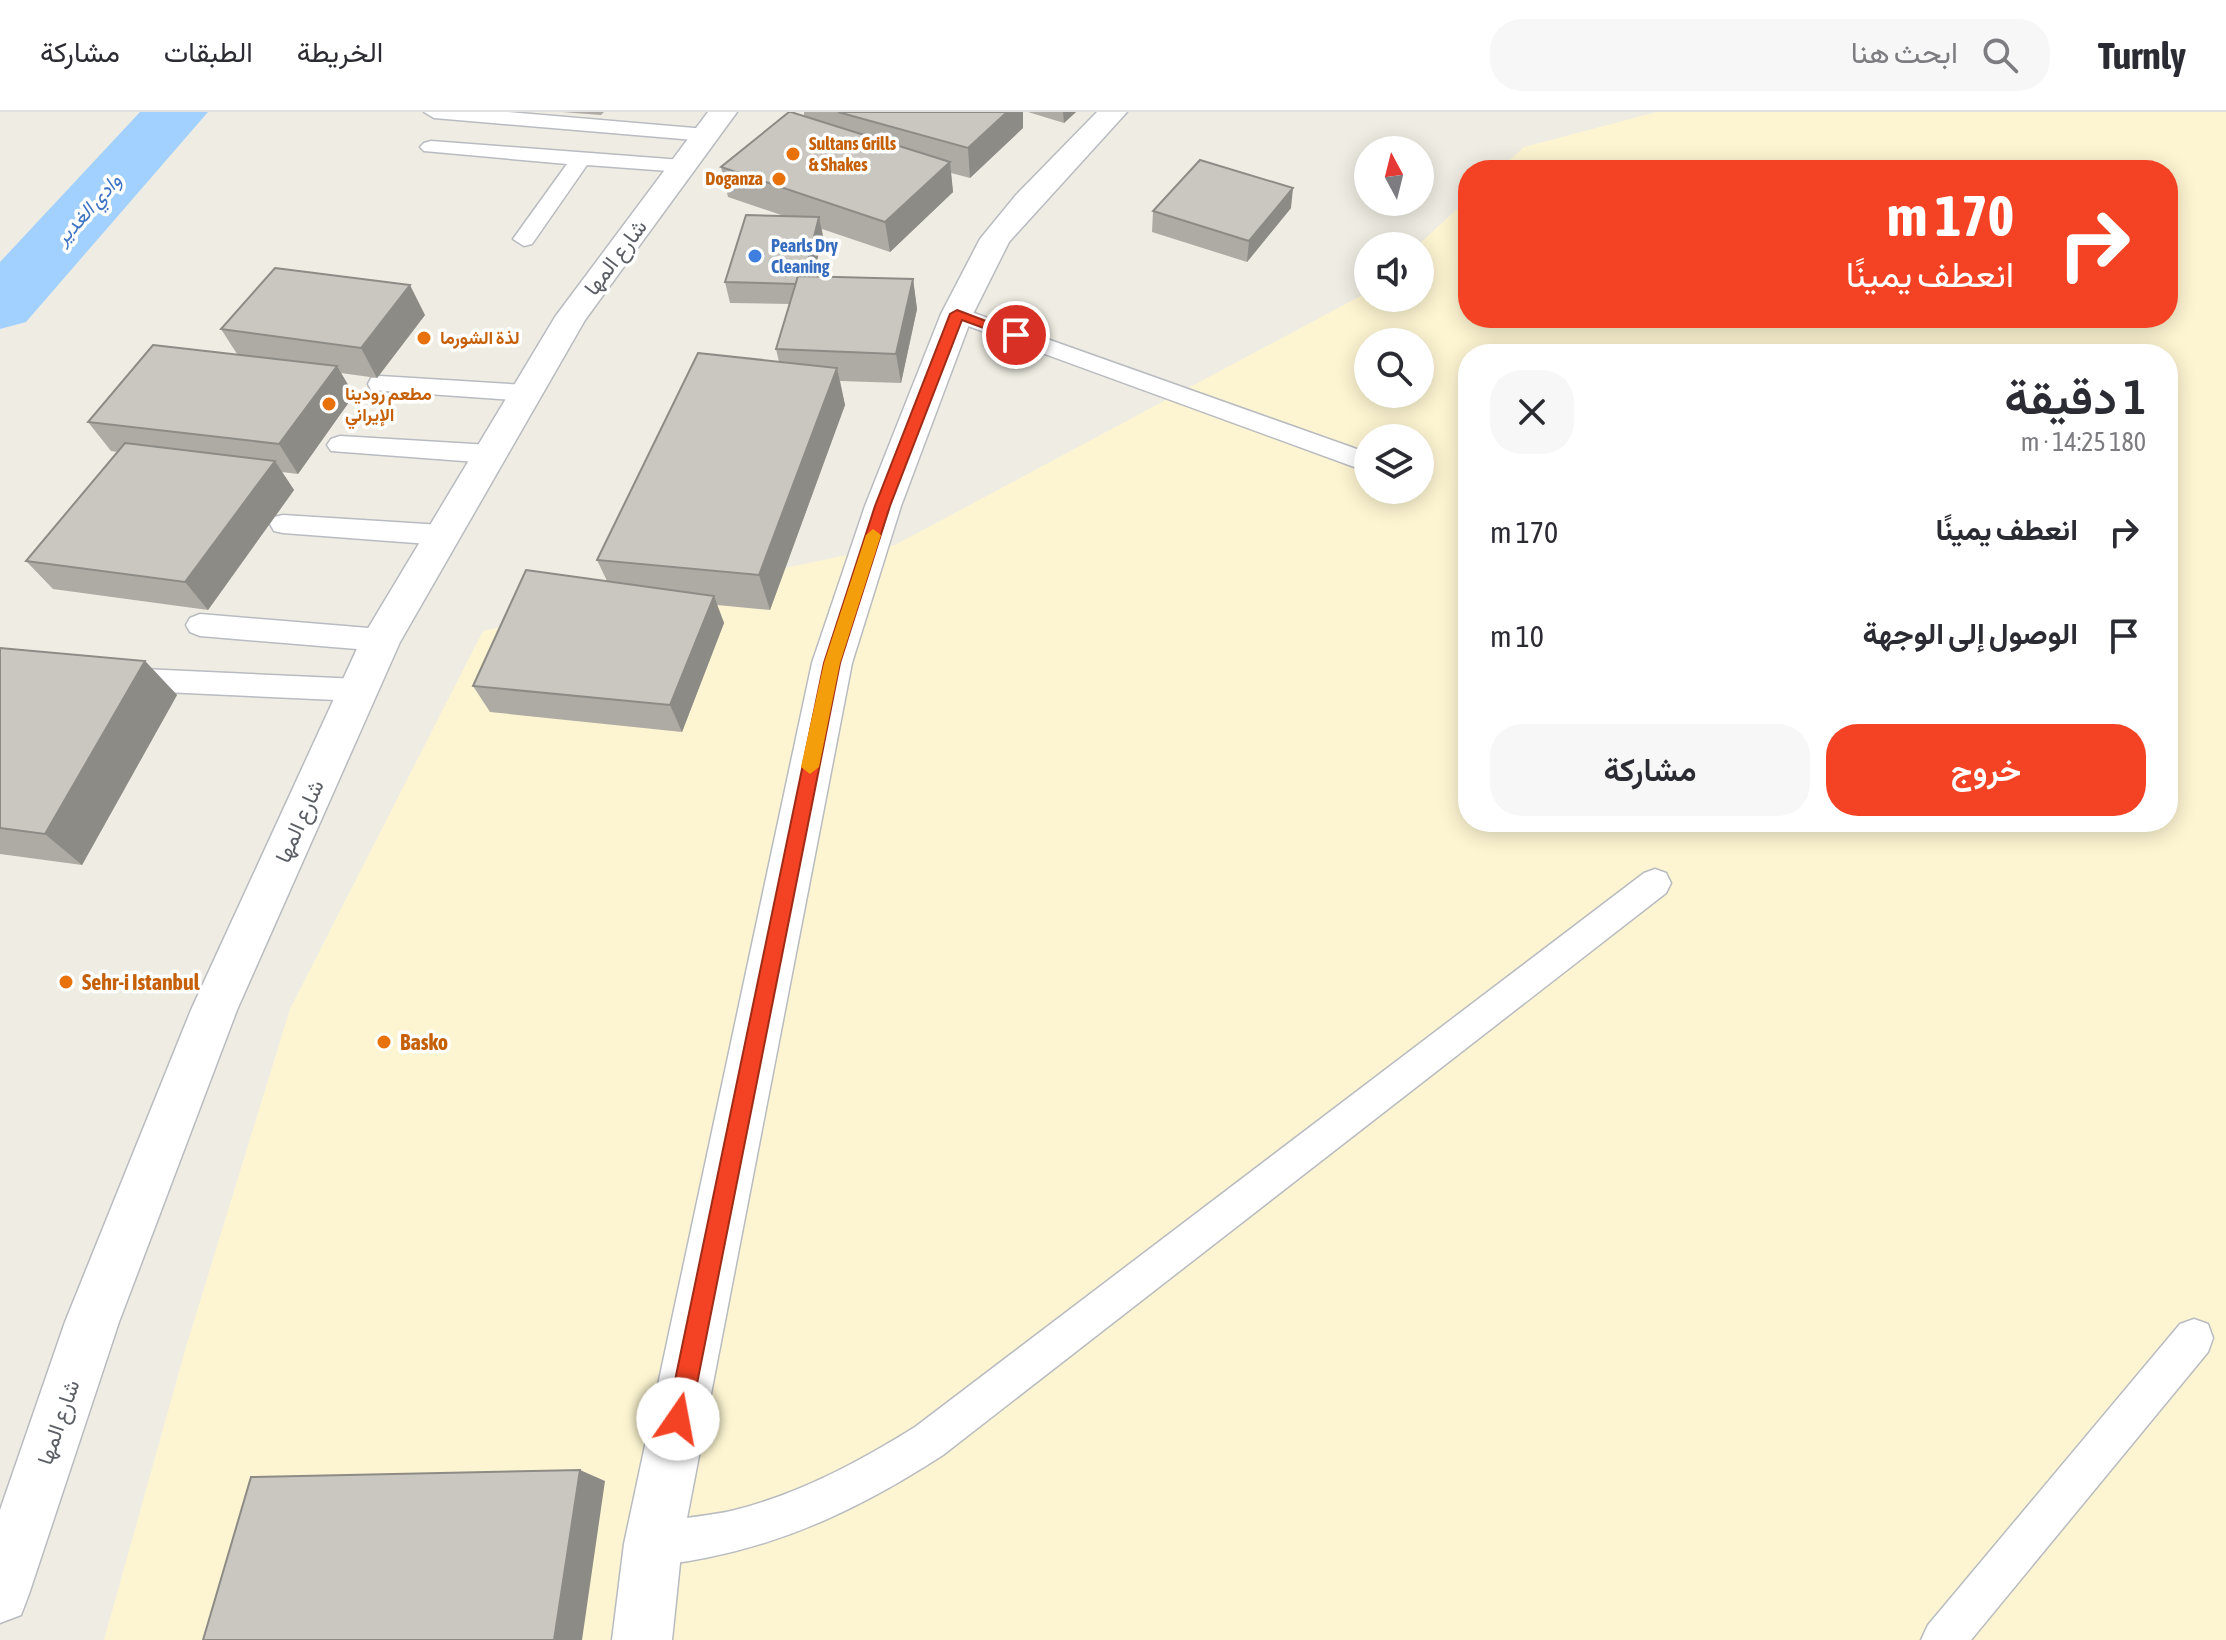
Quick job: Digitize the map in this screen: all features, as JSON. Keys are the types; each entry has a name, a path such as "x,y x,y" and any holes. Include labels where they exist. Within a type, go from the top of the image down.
{"street":[{"path":"642,1640 653,1544 832,663 883,506 957,314 995,239 1036,191 1113,112"},
{"name":"شارع المها","path":"0,1594 92,1322 214,1010 381,640 571,317 704,138"}],"lane":[{"path":"434,112 634,119 704,138"},
{"path":"431,147 581,159 704,138"},
{"path":"524,239 581,159"},
{"path":"957,314 1354,458"},
{"path":"380,384 526,393"},
{"path":"340,445 490,454"},
{"path":"283,524 442,535"},
{"path":"200,625 381,640"},
{"path":"97,678 358,690"},
{"path":"653,1544 709,1538 764,1526 818,1505 876,1476 929,1441 1655,883"},
{"path":"1943,1640 2194,1338"}],"sand":[{"path":"1657,112 2226,112 2226,1640 104,1640 186,1347 290,1009 483,631 895,545 1354,299 1354,312 1434,312 1432,232 1458,208 1458,328 2178,328 2178,160 1510,160 1524,147"}],"building":[{"path":"789,112 950,162 885,222 721,167"},
{"path":"838,112 1007,112 968,148"},
{"path":"1200,160 1293,188 1249,241 1153,211"},
{"path":"746,215 819,217 804,276 798,276 796,284 725,282"},
{"path":"275,268 410,285 361,348 221,329"},
{"path":"798,276 913,279 896,354 776,349"},
{"path":"153,345 337,366 279,444 88,422"},
{"path":"698,353 837,368 759,575 597,560"},
{"path":"125,443 275,461 185,582 26,561"},
{"path":"526,570 714,596 670,705 473,686"},
{"path":"0,648 145,661 45,834 0,828"},
{"path":"580,1470 554,1640 203,1640 251,1477"}],"waterway":[{"name":"وادي الغدير","path":"0,306 176,112"}],"slow traffic":[{"path":"810,767 832,663 873,535"}],"place":[{"name":"Sultans Grills & Shakes","path":"793,154"},
{"name":"Doganza","path":"779,179"},
{"name":"Pearls Dry Cleaning","path":"755,256"},
{"name":"لذة الشورما","path":"424,338"},
{"name":"مطعم رودينا الإيراني","path":"329,404"},
{"name":"Sehr-i Istanbul","path":"66,982"},
{"name":"Basko","path":"384,1042"}],"route":[{"path":"678,1419 832,663 883,506 957,314 1016,335"}]}
